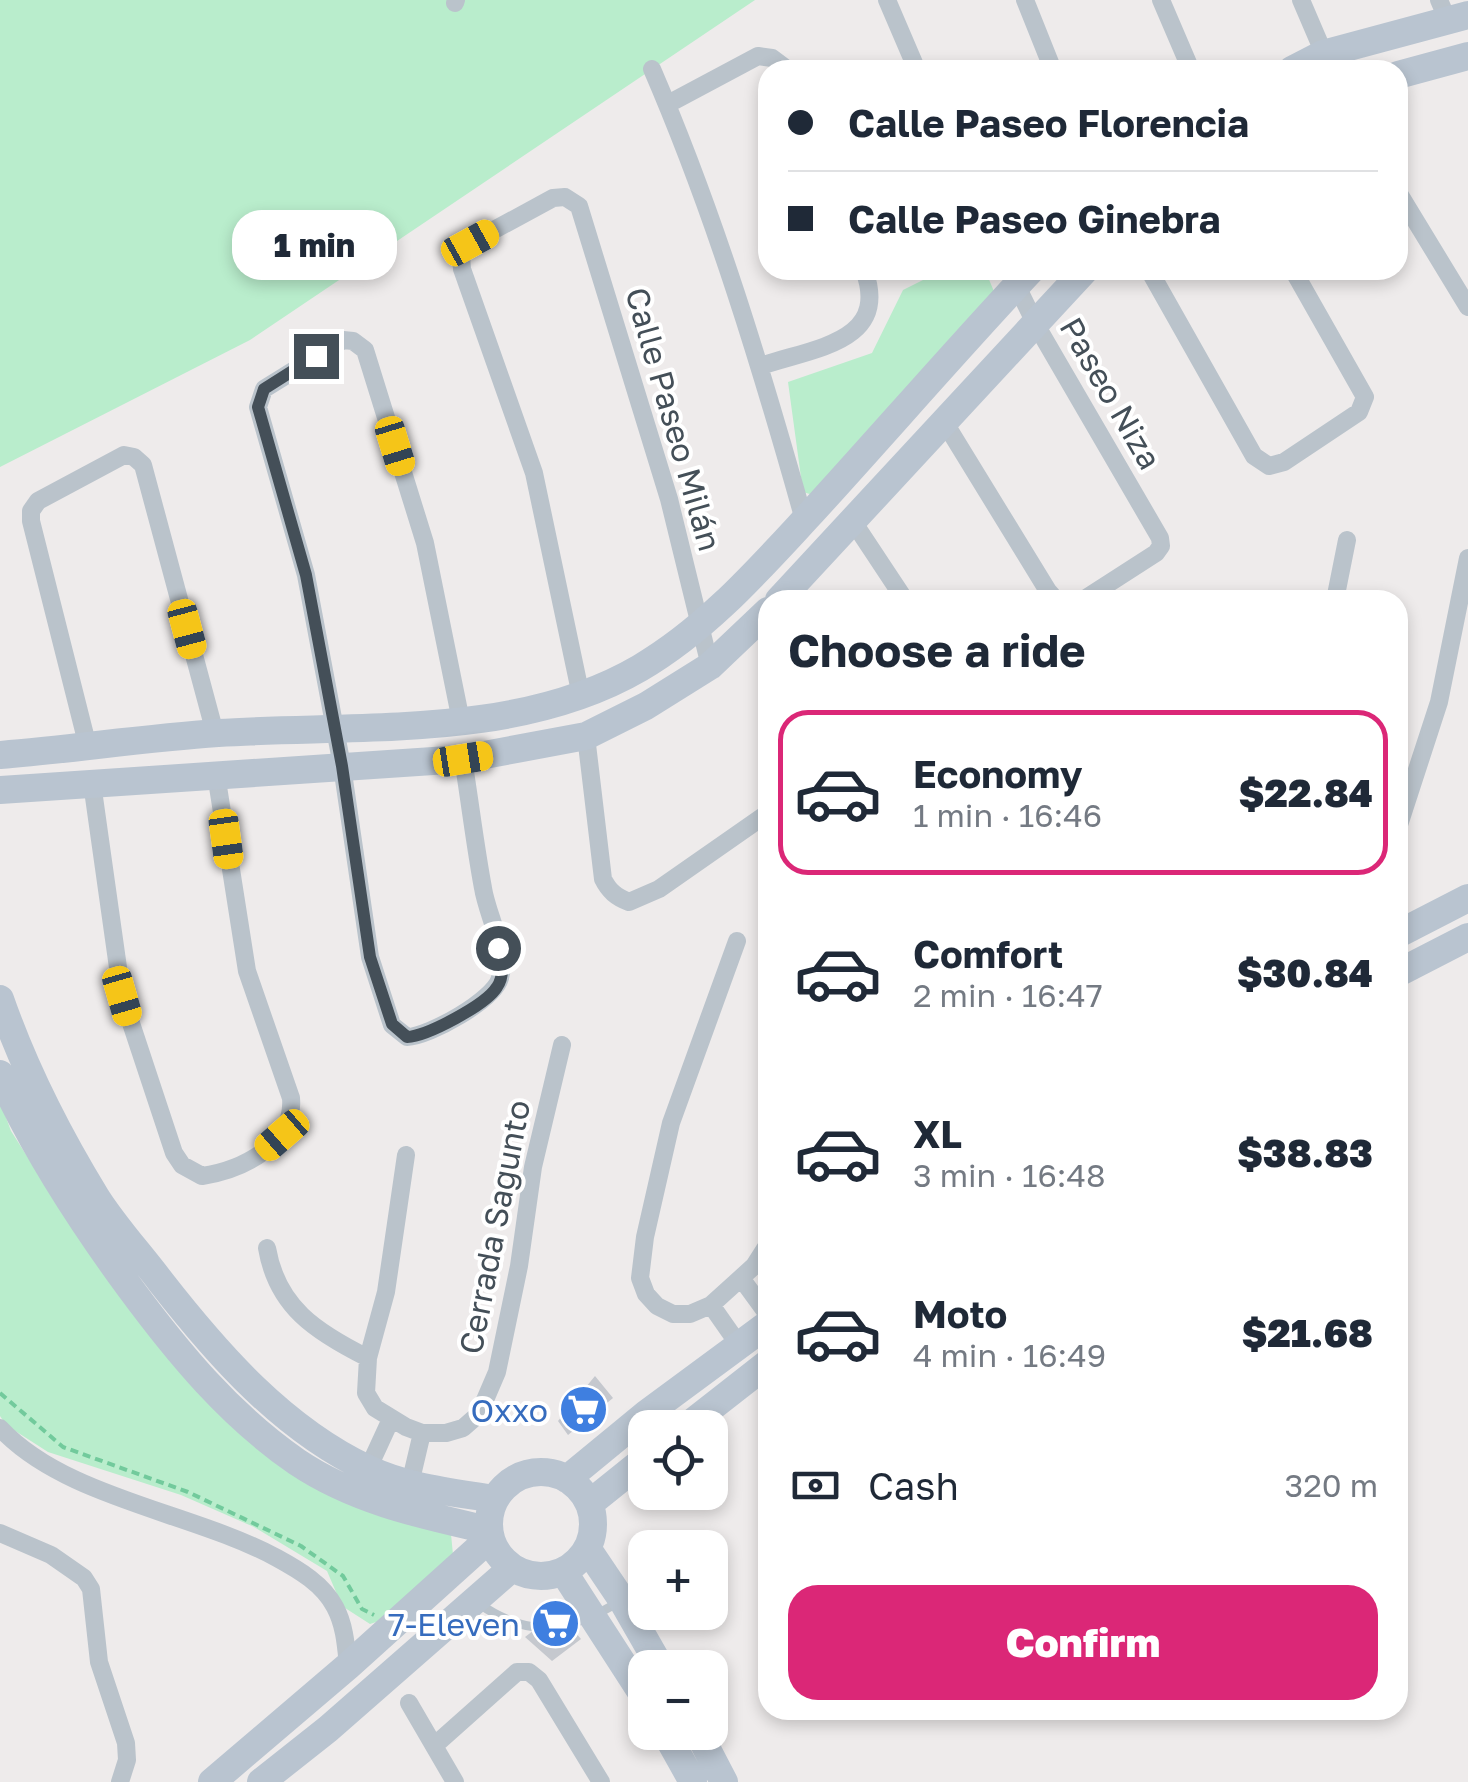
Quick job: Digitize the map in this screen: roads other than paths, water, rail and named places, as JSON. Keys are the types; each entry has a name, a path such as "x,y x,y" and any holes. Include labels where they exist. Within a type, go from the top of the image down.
{"street":[{"path":"887,0 913,60"},
{"path":"1024,0 1048,60"},
{"path":"1161,0 1186,60"},
{"path":"1301,0 1326,60"},
{"path":"1332,60 1452,12"},
{"path":"668,104 758,56 775,60"},
{"path":"1408,72 1468,56"},
{"path":"652,69 761,366 804,520"},
{"name":"Calle Paseo Milán","path":"581,696 534,473 462,269 462,255 470,243 553,198 566,197 578,206 640,400 710,666"},
{"path":"1408,208 1468,307"},
{"path":"761,366 851,335 869,312 868,280"},
{"path":"0,755 214,734 462,721 521,713 581,696 640,668 701,626 804,520 1015,280"},
{"name":"Paseo Niza","path":"1021,280 1035,322 1160,538 1156,552 1098,590"},
{"path":"790,590 1075,280"},
{"path":"1156,280 1254,456 1269,466 1284,462 1359,412 1364,404 1365,397 1300,280"},
{"path":"462,721 425,542 365,350 353,340 343,340 264,389 258,407 306,575 342,766 370,957 392,1024 407,1037 429,1033 487,997 502,974 483,892 463,759"},
{"path":"945,423 1047,590"},
{"path":"88,748 31,511 38,500 124,455 143,465 214,734"},
{"path":"854,523 898,590"},
{"path":"1337,590 1347,540"},
{"path":"1408,797 1439,702 1468,558"},
{"path":"0,790 463,759 586,736 646,706 710,666 758,621"},
{"path":"586,736 603,878 619,898 629,902 659,889 758,820"},
{"path":"92,783 122,996 174,1153 192,1173 213,1174 257,1155 282,1135 292,1115 291,1098 246,971 216,774"},
{"path":"1408,929 1468,898"},
{"path":"1408,968 1468,937"},
{"path":"737,940 671,1123 640,1261 640,1278 646,1294 657,1306 673,1314 690,1314 718,1299 758,1260"},
{"path":"0,999 87,1208 171,1294 208,1342 256,1391 314,1437 368,1469 410,1484 494,1499"},
{"name":"Cerrada Sagunto","path":"406,1426 446,1433 463,1428 490,1395 519,1266 533,1167 562,1045"},
{"path":"0,1074 19,1116 87,1208 149,1313 186,1363 239,1416 298,1463 358,1494 489,1534"},
{"path":"406,1155 392,1259 368,1358 366,1393 375,1408 406,1426"},
{"path":"267,1248 276,1286 290,1304 317,1329 368,1358"},
{"path":"741,1278 758,1301"},
{"path":"149,1313 171,1294"},
{"path":"718,1299 739,1345"},
{"path":"567,1479 758,1331"},
{"path":"709,1410 758,1371"},
{"path":"368,1469 406,1426"},
{"path":"406,1426 410,1484"},
{"path":"0,1428 42,1463 220,1530 292,1566 318,1585 334,1604 344,1628 348,1666"},
{"path":"547,1472 567,1479 589,1504 593,1526 587,1548 577,1562 546,1576 512,1568 498,1555 489,1534 494,1499 508,1482 526,1473 547,1472"},
{"path":"589,1504 628,1473"},
{"path":"0,1534 51,1556 84,1578 91,1589 99,1662 126,1743 122,1780"},
{"path":"212,1782 348,1666 489,1534"},
{"path":"587,1548 651,1650"},
{"path":"261,1782 328,1729 512,1568"},
{"path":"563,1571 628,1670"},
{"path":"436,1745 518,1672 528,1672 540,1680 602,1782"},
{"path":"409,1704 455,1782"},
{"path":"675,1750 693,1782"},
{"path":"707,1750 724,1782"}],"lane":[{"path":"475,1600 508,1621 562,1628 595,1617 622,1600"}],"place":[{"name":"Oxxo","path":"583,1410"},
{"name":"7-Eleven","path":"555,1624"}]}
